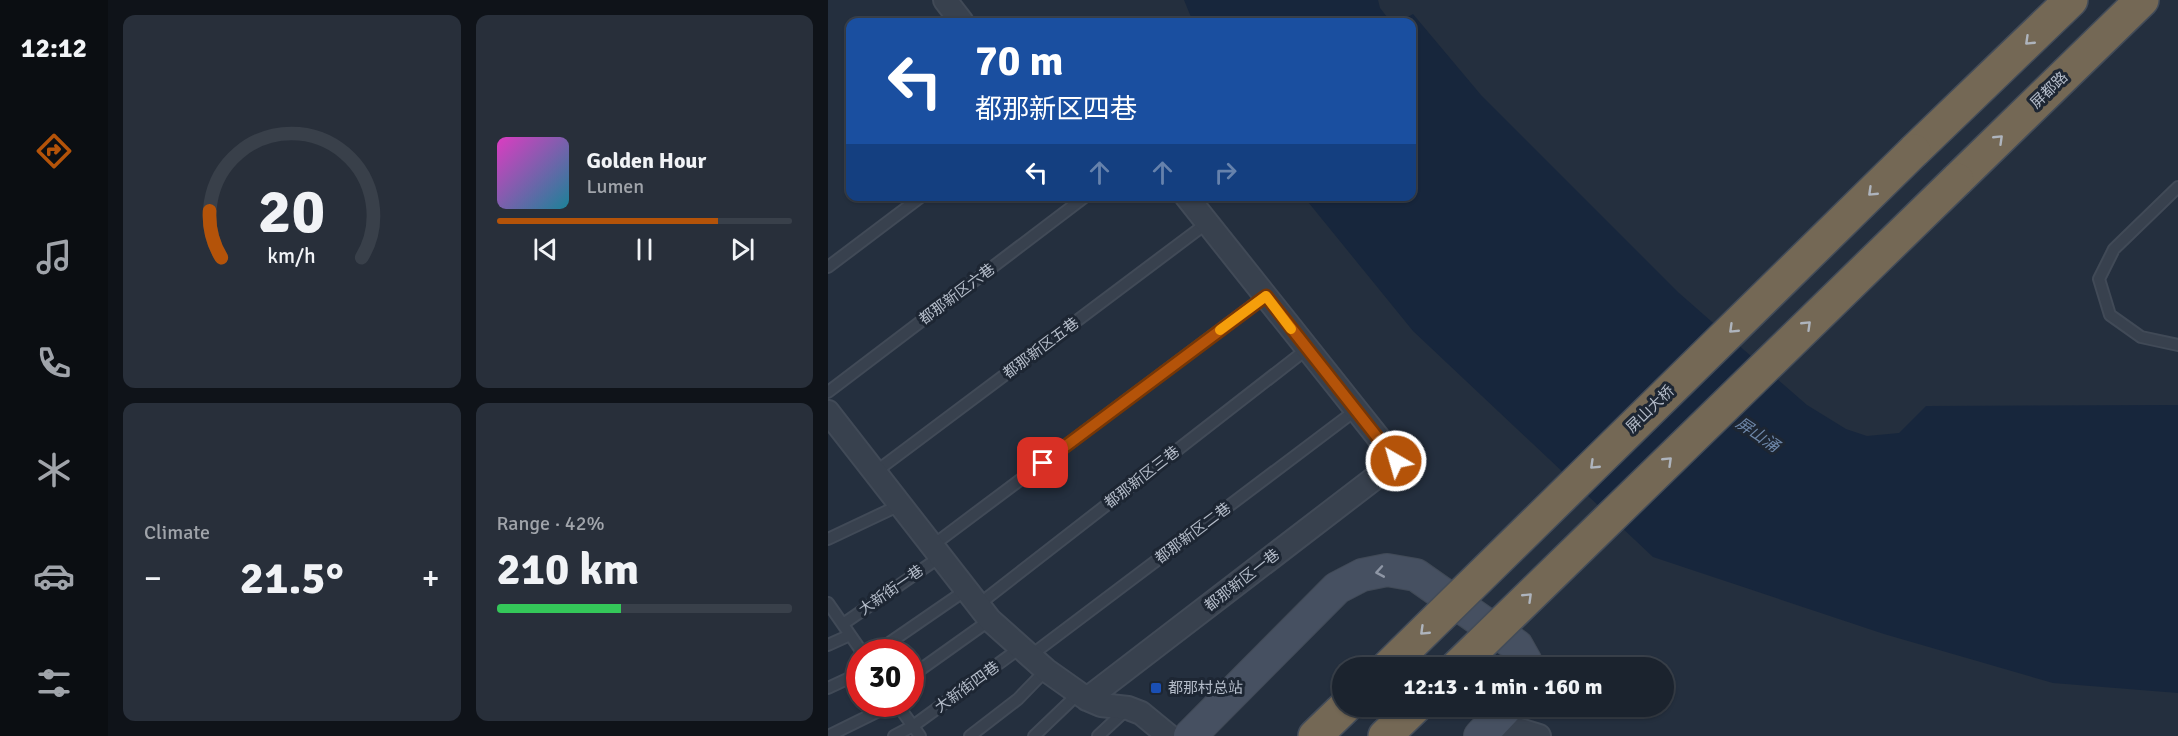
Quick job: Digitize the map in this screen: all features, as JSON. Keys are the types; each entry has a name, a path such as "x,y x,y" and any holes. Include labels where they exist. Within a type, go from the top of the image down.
{"highway":[{"name":"屏山大桥","path":"1398,657 2071,0"},
{"name":"屏都路","path":"1467,657 2142,0"},
{"path":"1315,736 1335,717"}],"street":[{"path":"945,0 959,18"},
{"path":"1190,201 1356,410"},
{"name":"都那新区一巷","path":"1082,696 1396,461 1356,410"},
{"path":"828,412 978,605 1032,658 1082,696 1101,705 1128,708 1141,713 1169,736"},
{"path":"1190,736 1337,588 1362,575 1387,570 1416,575 1517,646 1523,657"},
{"path":"1494,722 1539,736"}],"lane":[{"path":"2178,187 2114,249 2099,279 2110,315 2141,338 2178,345"},
{"path":"828,267 914,201"},
{"name":"都那新区六巷","path":"828,392 1079,201"},
{"name":"都那新区五巷","path":"874,473 1207,223"},
{"name":"大新街一巷","path":"843,624 1266,296"},
{"name":"都那新区三巷","path":"978,605 1307,349"},
{"name":"都那新区二巷","path":"1032,658 1356,410"},
{"path":"828,539 900,506"},
{"path":"828,603 853,639"},
{"path":"904,639 978,605"},
{"path":"924,662 978,605"},
{"path":"828,645 850,635"},
{"path":"970,736 1018,699 1032,658"},
{"name":"大新街四巷","path":"894,736 1032,658"},
{"path":"828,688 846,680"},
{"path":"1034,736 1082,696"},
{"path":"1098,736 1128,708"},
{"path":"828,736 868,717"},
{"path":"906,717 920,736"}],"water":[{"path":"1184,0 1378,0 1380,8 1388,18 1191,18"},
{"name":"屏山涌","path":"1413,14 1481,95 1679,293 1807,405 1846,429 1867,436 1899,433 1926,406 2178,405 2178,693 2053,683 1884,634 1653,557 1413,331 1307,201 1416,201 1416,18 1406,18"}],"slow traffic":[{"path":"1220,330 1266,296 1291,329"}],"place":[{"name":"都那村总站","path":"1156,688"}],"route":[{"path":"1043,463 1266,296 1396,461"}]}
